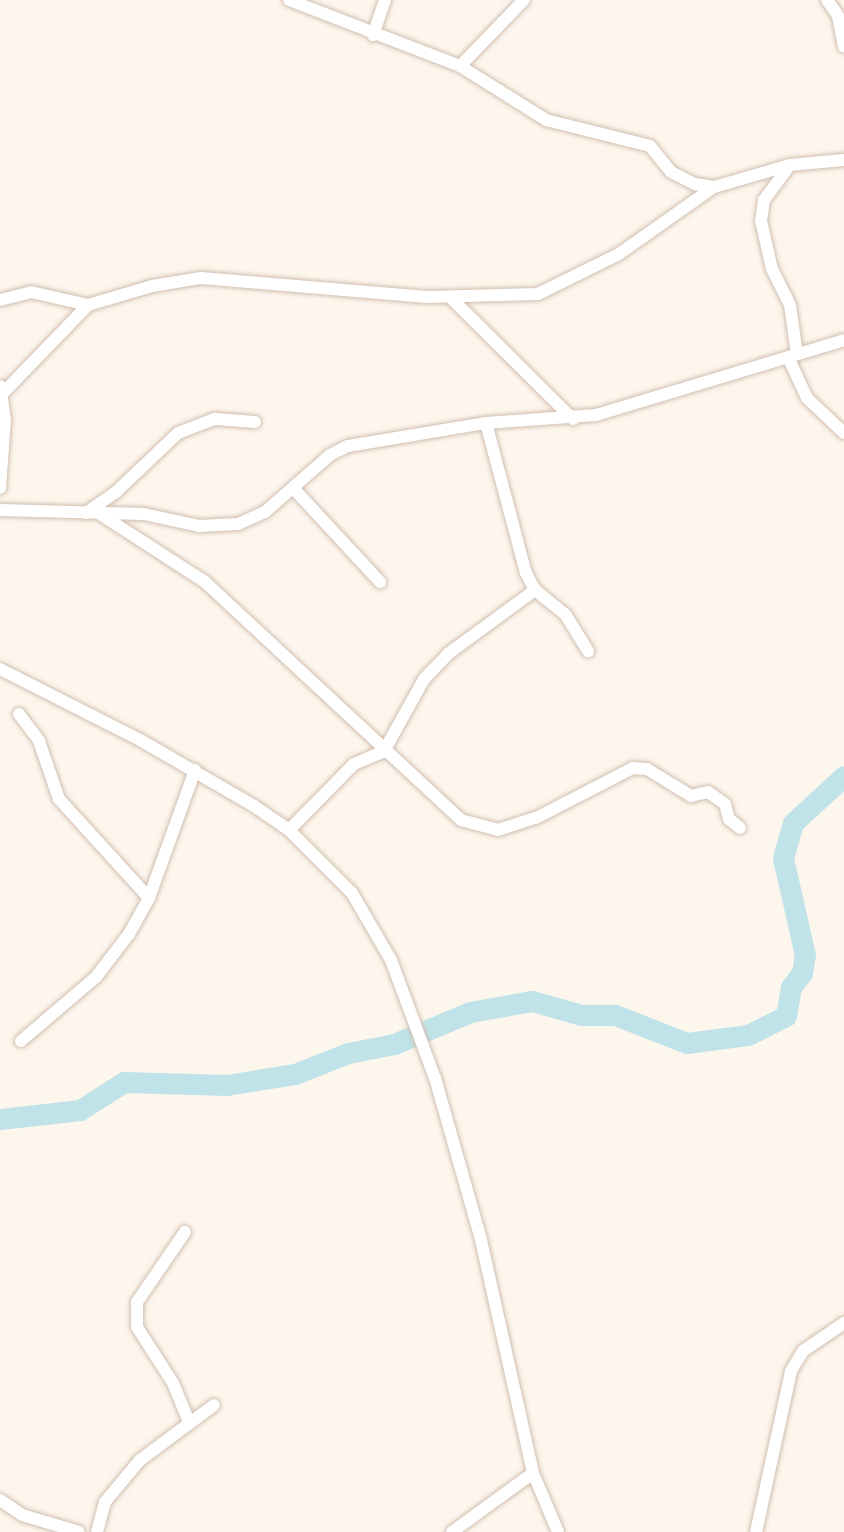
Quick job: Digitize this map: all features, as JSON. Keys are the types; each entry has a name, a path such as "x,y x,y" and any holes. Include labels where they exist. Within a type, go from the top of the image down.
{"street":[{"path":"289,0 373,35 460,66 532,113 569,128 638,140 650,146 671,172 714,187"},
{"path":"373,35 385,0"},
{"path":"460,66 524,0"},
{"path":"827,0 838,16 844,46"},
{"path":"0,488 2,388 88,305 152,286 201,278 451,298 500,298 554,289 619,254 714,187 790,165 844,160"},
{"path":"790,165 764,200 761,221 772,269 793,314 793,355 807,398 844,433"},
{"path":"0,300 31,292 88,305"},
{"path":"451,298 573,419"},
{"path":"0,510 144,514 200,526 238,524 265,512 294,489 330,455 348,446 486,423 573,419 637,406 844,340"},
{"path":"85,514 123,486 178,432 215,419 255,422"},
{"path":"486,423 518,550 536,590 565,614 588,651"},
{"path":"294,489 380,582"},
{"path":"99,513 205,582 384,751 461,820 485,830 536,818 633,768 647,768 691,796 708,792 725,804 729,819 740,828"},
{"path":"289,830 354,764 384,751 424,680 469,636 536,590"},
{"path":"0,669 195,770 289,830 352,893 407,1000 435,1078 481,1240 533,1473 558,1532"},
{"path":"18,714 39,741 59,799 149,898"},
{"path":"21,1041 96,977 149,898 195,770"},
{"path":"185,1232 137,1302 137,1327 173,1383 189,1422"},
{"path":"756,1532 791,1371 803,1351 844,1323"},
{"path":"97,1532 105,1502 140,1460 214,1405"},
{"path":"452,1532 533,1473"},
{"path":"0,1500 22,1515 79,1532"}],"waterway":[{"path":"0,1119 80,1110 124,1082 227,1085 295,1074 348,1053 394,1044 470,1012 532,1001 581,1015 615,1015 687,1043 748,1035 786,1016 791,987 802,973 805,955 783,858 793,823 844,776"}]}
